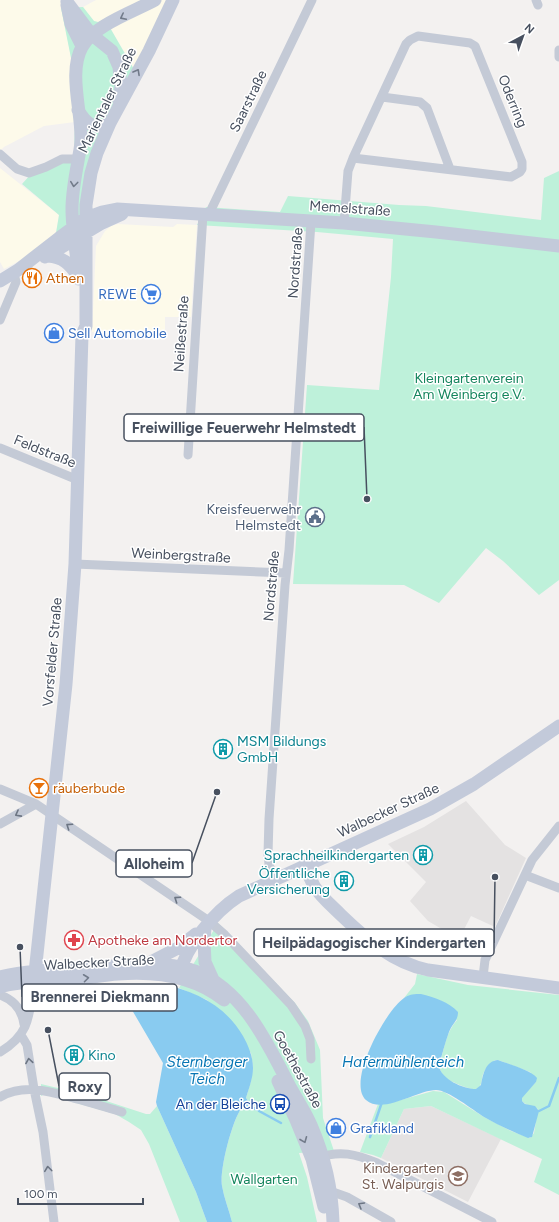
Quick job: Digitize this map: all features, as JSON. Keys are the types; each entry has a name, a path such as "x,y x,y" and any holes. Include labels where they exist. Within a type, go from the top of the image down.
{"main road":[{"path":"67,1 71,24 82,46 91,34 155,0"},
{"name":"Marientaler Straße","path":"86,218 89,184 97,153 110,123 149,50 173,0"},
{"path":"67,1 91,34 112,51 119,67 121,86 118,107"},
{"name":"Vorsfelder Straße","path":"34,976 66,684 75,564 82,335 79,326 78,277 72,209 81,141 76,70 82,46"},
{"path":"78,110 82,117 91,125 98,127 110,123"},
{"path":"89,184 92,194 99,203 104,206 117,209"},
{"name":"Memelstraße","path":"16,272 48,256 74,234 86,218 102,212 117,209 311,222 344,222 559,246"},
{"name":"Memelstraße","path":"74,234 86,232 114,217 137,210"},
{"name":"Vorsfelder Straße","path":"82,335 86,326 86,218"},
{"path":"0,280 16,272 74,234"},
{"path":"48,256 54,256 64,260 71,266 78,277"},
{"name":"Walbecker Straße","path":"180,972 192,947 207,923 228,903 239,896 274,880 408,821 440,804 485,777 559,726"},
{"path":"304,867 314,886 332,906 359,932 389,955 419,968 559,988"},
{"path":"147,964 178,948 207,923"},
{"path":"207,923 204,941 205,962 214,982"},
{"name":"Walbecker Straße","path":"34,976 127,964 147,964 180,972"},
{"name":"Goethestraße","path":"180,972 195,971 214,982 234,997 263,1036 311,1126 328,1222"},
{"name":"Walbecker Straße","path":"34,976 68,980 126,974 162,974 180,972"},
{"name":"Goethestraße","path":"180,972 214,992 232,1006 242,1017 254,1036 274,1072 296,1120 317,1158 330,1191 332,1222"},
{"path":"0,977 34,976"},
{"path":"0,987 34,976"}],"street":[{"name":"Saarstraße","path":"206,214 312,0"},
{"name":"Oderring","path":"344,222 348,172 353,158 406,44 412,38 418,36 470,43 476,46 522,162 522,170 518,174 511,177 353,158"},
{"path":"559,50 559,57"},
{"path":"382,97 420,102 427,108 450,169"},
{"path":"0,154 17,169 29,173 62,159 78,159"},
{"name":"Neißestraße","path":"188,455 206,214"},
{"name":"Nordstraße","path":"274,880 269,864 268,854 274,736 293,495 311,222"},
{"path":"0,320 16,282 16,272"},
{"name":"Feldstraße","path":"0,448 78,480"},
{"name":"Weinbergstraße","path":"75,564 286,573"},
{"path":"0,789 36,804 51,814 207,923 239,949 292,1006 305,1026 310,1039 311,1059"},
{"path":"0,824 36,804"},
{"path":"483,977 485,960 532,860 559,826"},
{"path":"525,875 559,888"},
{"path":"0,1052 23,1031 34,976"},
{"path":"0,995 12,1000 24,1018 23,1031 27,1045 43,1132 54,1222"},
{"path":"0,1097 16,1090 34,1089 48,1091 122,1112"},
{"path":"317,1158 347,1153 369,1159 492,1222"},
{"path":"330,1191 347,1197 391,1222"}],"shaded area":[{"path":"0,0 60,0 73,68 75,122 44,126 4,147 0,151"},
{"path":"96,0 177,0 139,78 105,19 98,22 94,21 83,7"},
{"path":"0,168 59,215 56,233 38,251 4,269 0,262"},
{"path":"118,224 173,227 177,224 197,225 191,317 165,317 165,338 92,332 96,246 105,231 111,226"},
{"path":"466,801 505,845 526,858 495,927 471,916 459,939 428,921 410,901 426,882 388,844 424,827"},
{"path":"431,1106 501,1139 468,1202 381,1158 404,1109"}],"green space":[{"path":"83,7 94,21 98,22 105,19 139,78 100,153 89,215 56,233 59,215 22,184 31,174 74,156 75,122 73,68 61,8"},
{"name":"Kleingartenverein Am Weinberg e.V.","path":"559,171 559,580 539,595 503,561 486,548 439,603 404,585 293,584 307,385 379,390 391,277 393,239 317,232 197,225 206,207 280,212 288,196 426,206 541,220 544,178"},
{"name":"Wallgarten","path":"218,923 295,1003 308,1021 320,1050 323,1118 334,1151 299,1153 307,1177 317,1222 232,1222 222,1186 223,1168 231,1131 240,1111 244,1105 258,1108 246,1098 253,1067 251,1053 207,1000 179,988"},
{"path":"417,974 468,985 559,995 559,1195 534,1182 542,1159 431,1106 404,1109 381,1158 360,1152 378,1104 390,1103 433,1091 444,1092 484,1117 511,1131 530,1138 534,1133 538,1109 525,1104 522,1101 522,1096 536,1082 530,1072 495,1060 485,1070 481,1084 477,1089 467,1088 447,1079 443,1075 439,1066 450,1030 457,1020 410,995 404,998 415,984"},
{"name":"Wallgarten","path":"41,1084 91,1096 146,1114 150,1114 157,1106 196,1192 207,1222 180,1222 149,1144 141,1130 115,1114 45,1094 41,1096"}],"water":[{"name":"Sternberger Teich","path":"162,984 197,995 218,1008 236,1025 245,1039 251,1055 253,1072 246,1098 259,1111 244,1105 240,1111 231,1131 223,1168 222,1186 232,1222 207,1222 196,1192 157,1106 156,1102 163,1063 132,1010 131,1002 137,988 158,987"},
{"name":"Hafermühlenteich","path":"421,994 441,1000 458,1012 457,1018 450,1029 439,1066 441,1071 448,1079 459,1085 476,1089 481,1085 487,1066 498,1060 525,1070 537,1078 536,1082 522,1098 522,1101 525,1104 535,1106 539,1111 532,1137 528,1138 500,1126 454,1097 441,1091 428,1091 400,1101 381,1105 373,1104 366,1100 361,1091 361,1078 364,1063 379,1031 396,1005 410,995"}],"waterway":[{"path":"539,1111 549,1106 559,1078"},
{"path":"370,1137 382,1102"},
{"path":"259,1111 281,1123"}],"place":[{"name":"Athen","path":"32,278"},
{"name":"REWE","path":"151,294"},
{"name":"Sell Automobile","path":"54,333"},
{"name":"Freiwillige Feuerwehr Helmstedt","path":"367,499"},
{"name":"Kreisfeuerwehr Helmstedt","path":"315,517"},
{"name":"MSM Bildungs GmbH","path":"223,749"},
{"name":"räuberbude","path":"39,788"},
{"name":"Alloheim","path":"217,792"},
{"name":"Sprachheilkindergarten","path":"423,855"},
{"name":"Heilpädagogischer Kindergarten","path":"495,877"},
{"name":"Öffentliche Versicherung","path":"344,881"},
{"name":"Apotheke am Nordertor","path":"74,940"},
{"name":"Brennerei Diekmann","path":"20,947"},
{"name":"Roxy","path":"48,1030"},
{"name":"Kino","path":"74,1055"},
{"name":"An der Bleiche","path":"280,1104"},
{"name":"Grafikland","path":"336,1128"},
{"name":"Kindergarten St. Walpurgis","path":"458,1176"}]}
